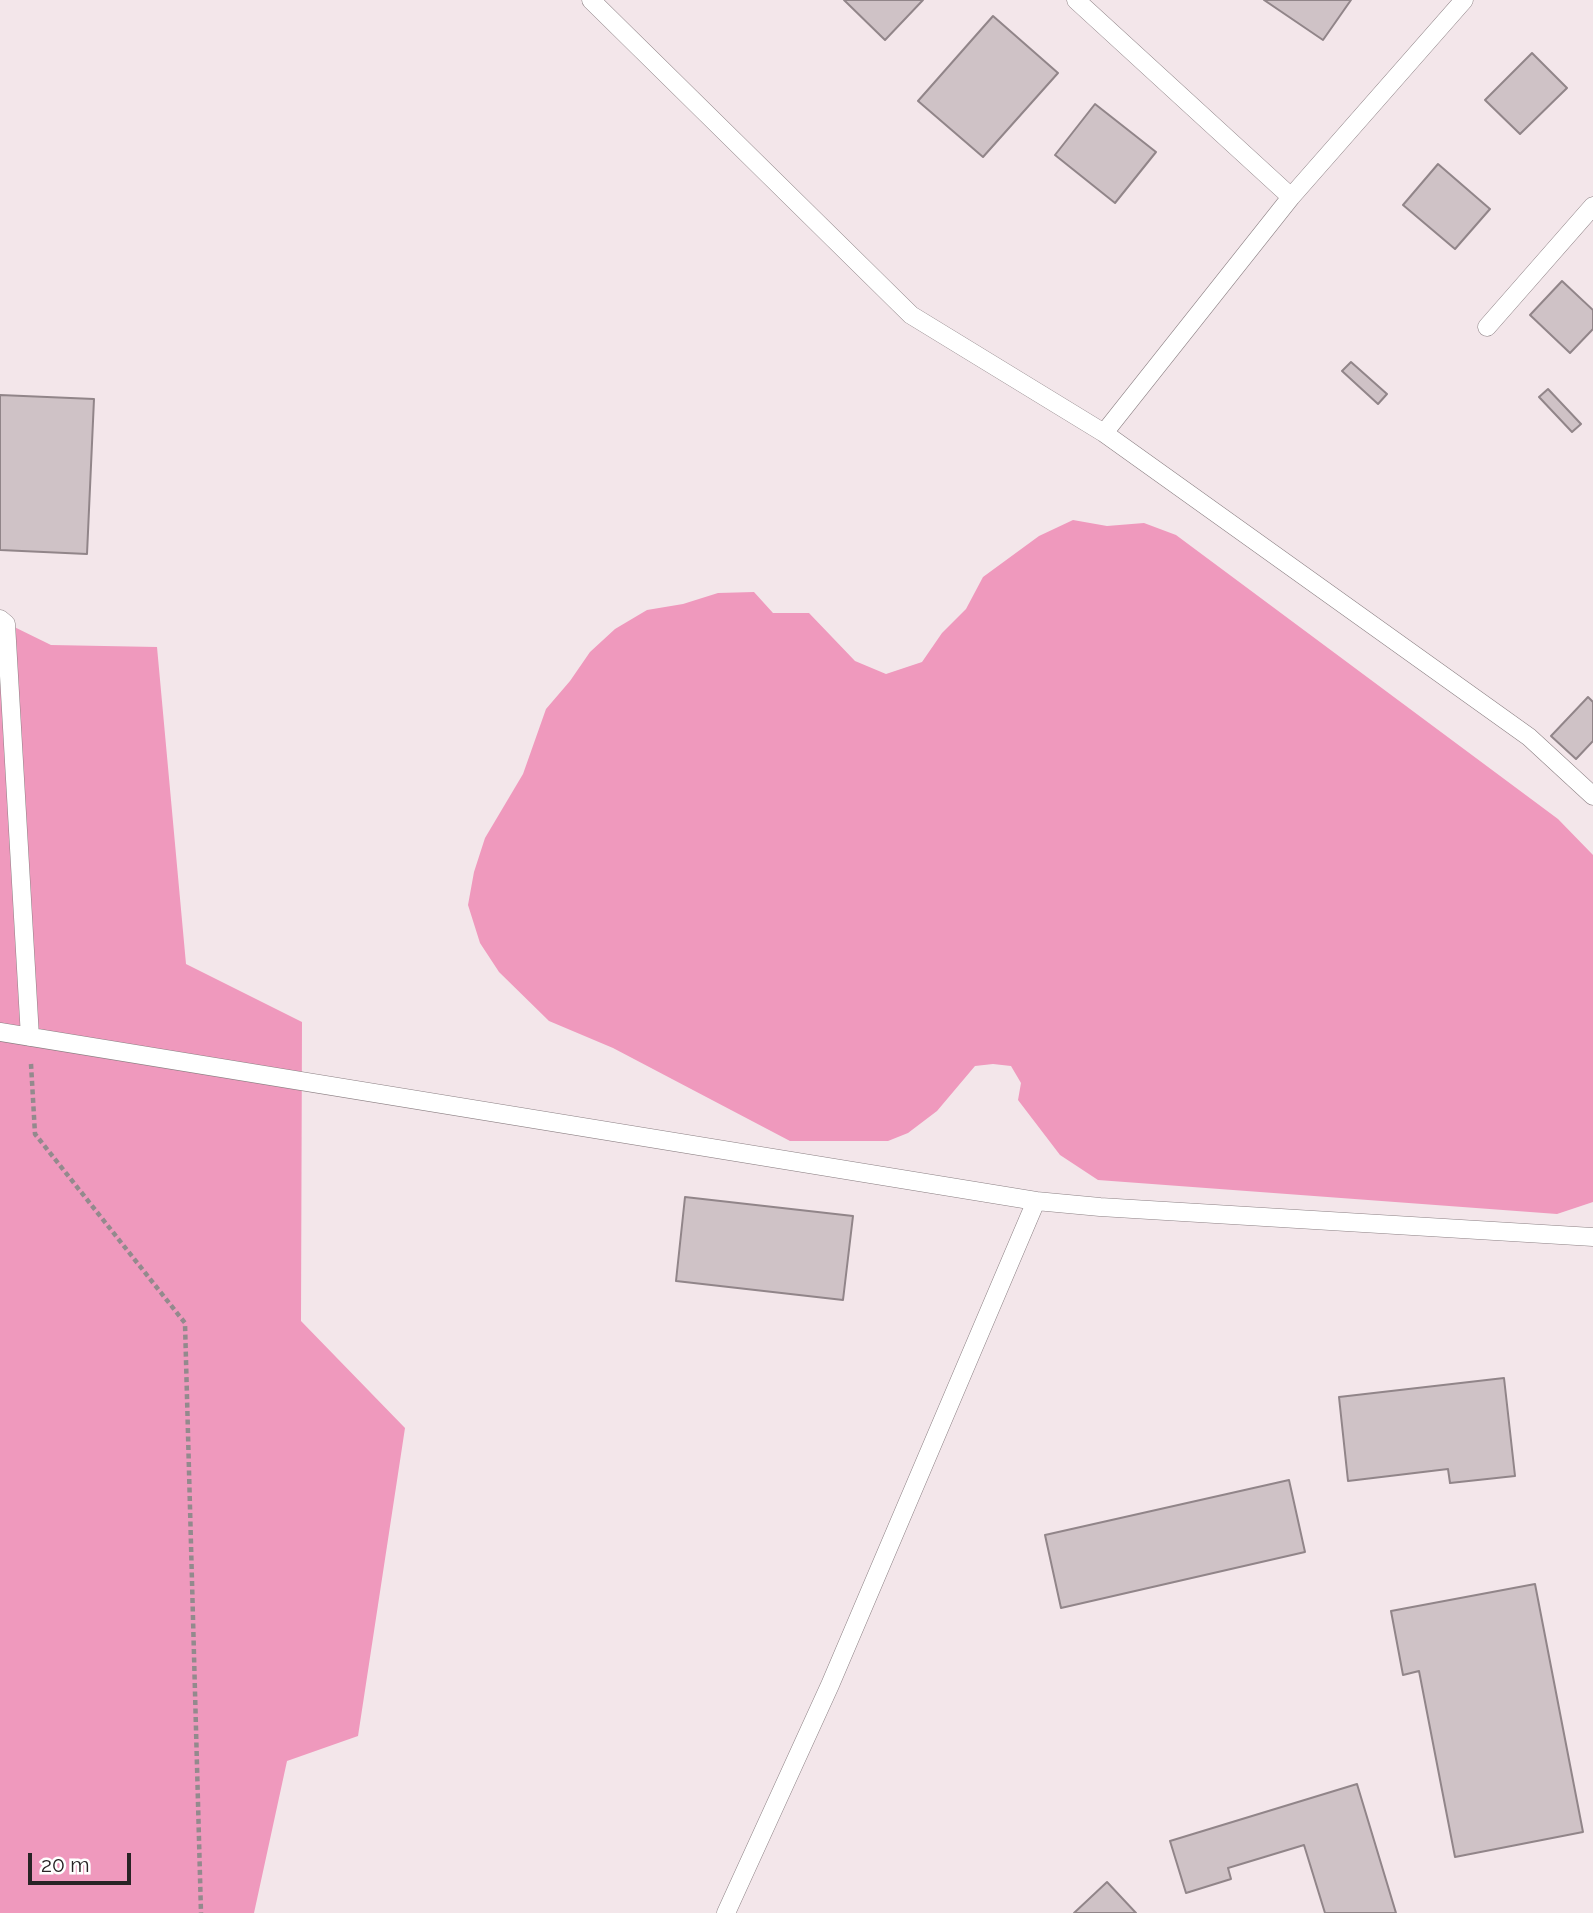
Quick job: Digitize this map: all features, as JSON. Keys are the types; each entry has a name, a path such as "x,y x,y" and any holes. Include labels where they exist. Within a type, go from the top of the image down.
{"lane":[{"path":"591,0 911,315 1104,433 1529,737 1593,796"},
{"path":"1076,0 1291,197"},
{"path":"1104,433 1291,197 1464,0"},
{"path":"1487,327 1593,206"},
{"path":"0,619 6,624 30,1037"},
{"path":"0,1032 1036,1201 1593,1237"},
{"path":"726,1913 830,1685 1036,1201"}],"path":[{"path":"30,1037 35,1134 185,1323 201,1913"}],"shaded area":[{"path":"1073,520 1107,526 1144,523 1176,535 1558,819 1593,855 1593,1202 1557,1214 1098,1180 1060,1155 1018,1100 1021,1083 1011,1066 993,1064 975,1066 937,1111 908,1133 888,1141 790,1141 613,1048 549,1021 499,972 480,943 468,905 474,872 485,838 523,774 546,709 590,652 615,629 647,610 683,604 718,593 754,592 773,613 809,613 855,661 886,674 922,662 942,633 966,609 983,577 1039,536"},
{"path":"0,620 51,645 157,647 186,964 302,1022 301,1321 405,1428 358,1736 287,1761 254,1913 0,1913"}],"building":[{"path":"844,0 923,0 885,40"},
{"path":"1264,0 1351,0 1323,40"},
{"path":"993,16 1058,73 983,157 918,101"},
{"path":"1532,53 1567,88 1520,134 1485,100"},
{"path":"1095,104 1156,152 1115,203 1055,155"},
{"path":"1438,164 1490,209 1455,249 1403,205"},
{"path":"1562,281 1593,310 1593,329 1570,353 1530,315"},
{"path":"1351,362 1387,394 1378,404 1342,371"},
{"path":"1548,389 1581,424 1572,432 1539,397"},
{"path":"0,395 94,399 87,554 0,550"},
{"path":"1588,697 1593,702 1593,741 1576,759 1551,736"},
{"path":"685,1197 853,1216 843,1300 676,1281"},
{"path":"1504,1378 1515,1476 1450,1483 1448,1469 1348,1481 1339,1397"},
{"path":"1289,1480 1305,1552 1061,1608 1045,1535"},
{"path":"1535,1584 1583,1832 1455,1857 1419,1671 1403,1675 1391,1611"},
{"path":"1357,1784 1396,1913 1325,1913 1304,1845 1228,1868 1231,1879 1186,1893 1170,1841"},
{"path":"1107,1882 1136,1913 1074,1913"}]}
